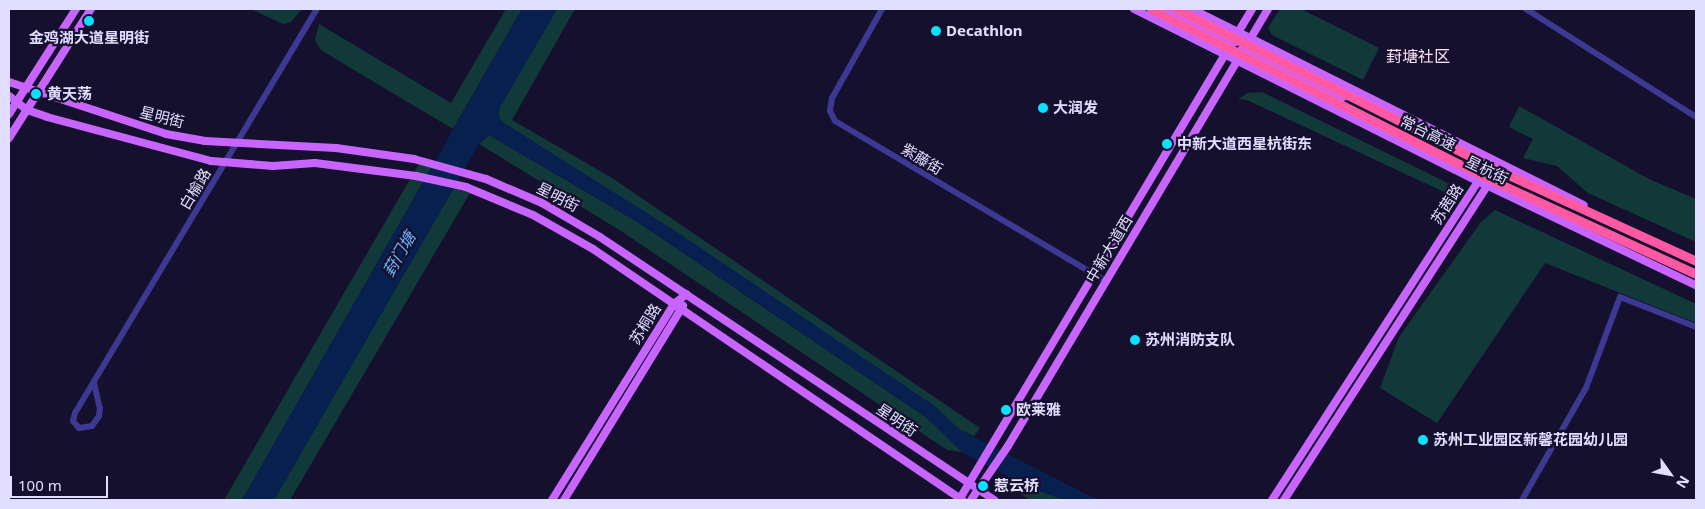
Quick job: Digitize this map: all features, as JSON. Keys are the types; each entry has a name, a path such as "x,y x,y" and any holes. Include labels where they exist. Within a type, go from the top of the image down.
{"highway":[{"name":"常台高速","path":"1151,9 1485,177 1696,274"},
{"name":"常台高速","path":"1176,9 1491,167 1696,260"}],"main road":[{"path":"9,114 76,9"},
{"path":"9,138 91,9"},
{"name":"星杭街","path":"1134,9 1478,182 1696,286"},
{"path":"1164,9 1232,43 1250,38"},
{"name":"星杭街","path":"1192,9 1696,260"},
{"name":"中新大道西","path":"961,499 1252,9"},
{"name":"中新大道西","path":"971,500 1008,446 1268,9"},
{"path":"1225,55 1244,49 1339,98 1359,92"},
{"name":"星明街","path":"9,82 166,134 237,144 336,148 425,162 472,175 542,203 567,216 686,294 968,485 994,500"},
{"name":"星明街","path":"9,96 28,110 133,141 226,162 273,166 316,164 416,176 466,187 562,229 961,499"},
{"name":"苏茜路","path":"1272,500 1311,435 1478,182 1498,162"},
{"name":"苏茜路","path":"1284,500 1488,186 1498,162"},
{"name":"苏桐路","path":"552,500 674,304 686,294"},
{"name":"苏桐路","path":"564,500 682,310 686,294"}],"street":[{"name":"白榆路","path":"94,383 100,408 99,416 92,426 79,428 73,417 317,9"},
{"name":"紫藤街","path":"882,9 832,98 830,111 835,120 1106,281"},
{"path":"1526,9 1534,11 1696,117"},
{"path":"1522,500 1586,388 1620,297 1696,327"}],"green space":[{"path":"251,9 301,10 291,22 283,24"},
{"path":"506,9 522,9 453,129 321,50 315,40 319,24 451,103"},
{"path":"557,9 575,9 512,120 612,178 980,428 974,436 960,430 933,405 501,121 498,114 500,107"},
{"path":"1280,9 1301,9 1379,48 1363,80 1272,35 1268,28"},
{"path":"1262,92 1454,186 1452,197 1447,205 1444,192 1247,100 1238,99 1248,93"},
{"path":"1519,106 1649,179 1696,199 1696,242 1588,193 1557,166 1523,158 1533,139 1509,127"},
{"path":"489,135 639,223 927,418 962,452 947,450 621,231 479,144"},
{"path":"420,162 431,168 242,500 224,500"},
{"path":"456,184 470,193 290,500 274,500"},
{"path":"1495,210 1696,304 1696,323 1545,263 1437,423 1380,388 1399,337 1481,222"},
{"path":"1012,479 1064,500 1030,500 1016,491"}],"water":[{"name":"葑门塘","path":"522,9 557,9 500,107 498,114 501,121 677,232 933,405 960,430 1098,500 1064,500 1017,482 962,452 927,418 639,223 489,135 480,142 274,500 242,500"}],"place":[{"name":"金鸡湖大道星明街","path":"89,21"},
{"name":"Decathlon","path":"936,31"},
{"name":"黄天荡","path":"36,94"},
{"name":"大润发","path":"1043,108"},
{"name":"中新大道西星杭街东","path":"1167,144"},
{"name":"苏州消防支队","path":"1135,340"},
{"name":"欧莱雅","path":"1006,410"},
{"name":"苏州工业园区新馨花园幼儿园","path":"1423,440"},
{"name":"惹云桥","path":"983,486"}],"district":[{"name":"葑塘社区","path":"1418,56"}]}
